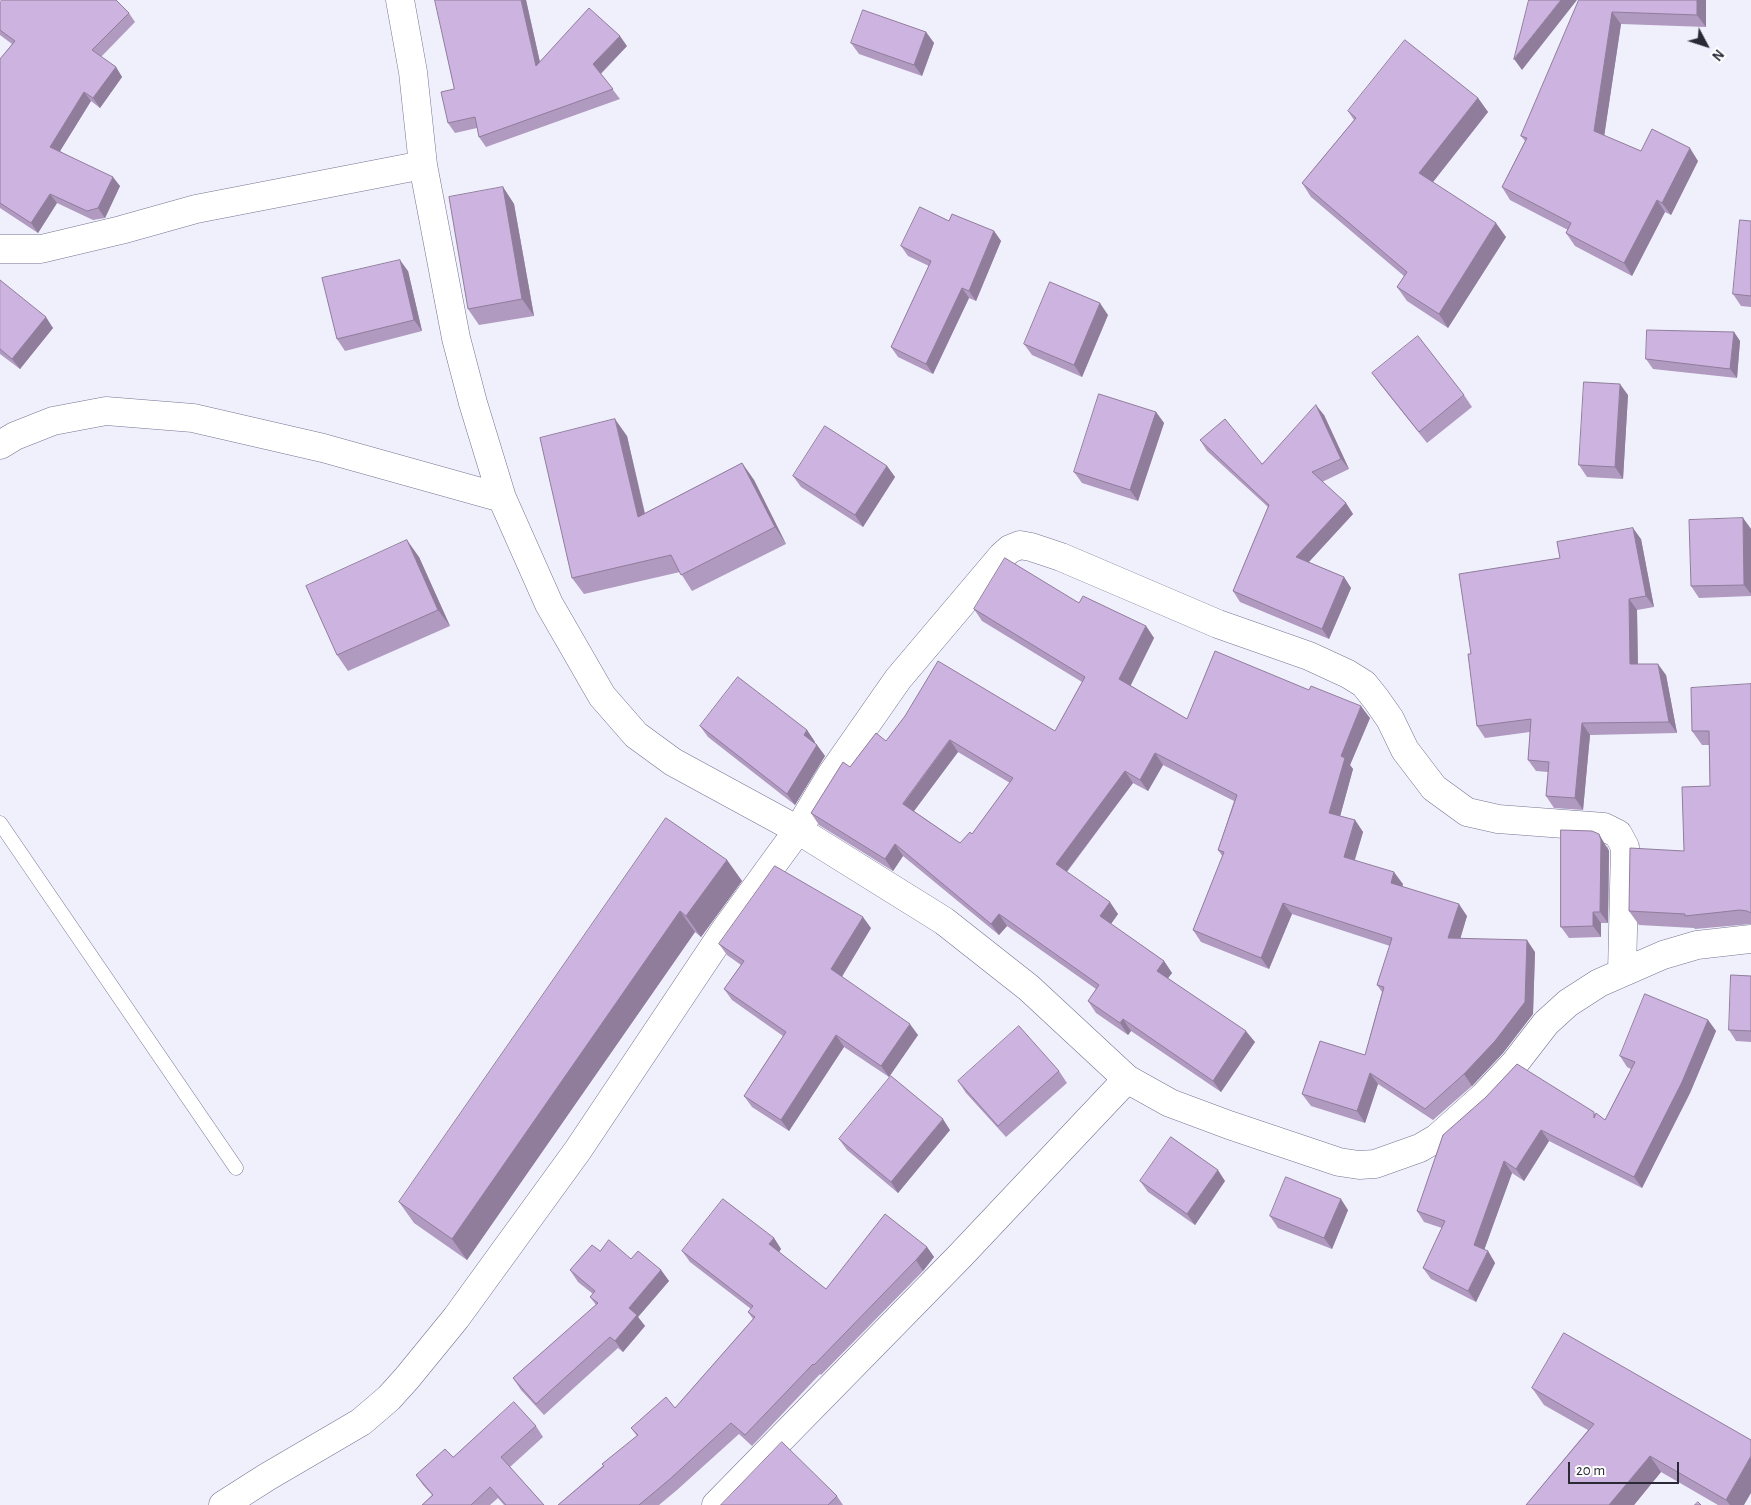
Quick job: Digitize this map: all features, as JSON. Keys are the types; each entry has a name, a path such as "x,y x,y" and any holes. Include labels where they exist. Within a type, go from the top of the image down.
{"street":[{"path":"400,0 413,72 423,165 456,338 473,403 502,498 549,604 602,696 636,736 673,762 798,830 944,921 1029,988 1127,1079 1170,1103 1229,1125 1339,1162 1359,1165 1375,1164 1420,1148 1438,1138 1483,1097 1515,1063 1546,1023 1568,1003 1599,983 1663,954 1697,945 1751,940"},
{"path":"0,249 41,249 121,230 196,209 423,165"},
{"path":"0,444 53,421 106,411 193,418 323,448 502,498"},
{"path":"223,1505 361,1422 389,1398 407,1378 456,1318 578,1150 725,930 798,830 831,775 898,679 1010,549 1020,546 1031,547 1061,557 1218,624 1309,656 1348,674 1364,684 1376,699 1390,719 1405,750 1434,788 1467,812 1498,819 1604,827 1618,834 1625,847 1622,972"},
{"path":"716,1505 960,1256 1127,1079"}],"lane":[{"path":"0,823 236,1168"}],"building":[{"path":"2,0 116,0 129,13 92,50 116,67 93,98 84,92 50,147 113,177 98,208 87,211 50,194 31,223 0,203 0,59 15,41 0,30 0,2"},
{"path":"435,0 521,0 536,66 589,8 620,36 593,64 613,89 479,137 475,117 448,123 441,92 454,89"},
{"path":"1529,0 1561,0 1514,59"},
{"path":"1579,0 1697,0 1697,15 1612,12 1594,131 1641,151 1652,129 1690,148 1662,203 1657,200 1624,263 1566,233 1571,223 1502,187 1527,138 1521,136"},
{"path":"863,10 926,32 914,65 851,43"},
{"path":"1405,40 1478,98 1419,173 1496,223 1439,314 1397,287 1407,272 1302,183 1356,118 1348,111"},
{"path":"503,187 522,299 468,309 449,197"},
{"path":"920,207 949,221 952,214 994,231 969,291 962,288 926,364 891,347 931,261 901,246"},
{"path":"1740,220 1751,221 1751,296 1733,294"},
{"path":"400,260 414,320 337,339 322,278"},
{"path":"0,280 46,317 12,359 0,349"},
{"path":"1050,282 1100,303 1074,365 1024,344"},
{"path":"1647,330 1734,332 1730,369 1646,359"},
{"path":"1418,336 1464,395 1419,432 1372,373"},
{"path":"1584,382 1620,384 1615,467 1579,465"},
{"path":"1099,394 1156,412 1130,490 1074,472"},
{"path":"1316,405 1341,459 1312,472 1346,503 1296,557 1344,577 1322,629 1233,591 1269,505 1200,440 1225,419 1262,464"},
{"path":"615,419 638,517 742,463 775,527 681,575 671,555 572,578 540,438"},
{"path":"825,426 887,466 855,515 793,476"},
{"path":"1743,518 1744,585 1691,586 1689,520"},
{"path":"1633,528 1646,596 1629,599 1630,664 1658,664 1669,722 1582,723 1575,798 1546,796 1549,762 1528,760 1531,719 1477,726 1468,654 1471,654 1459,574 1560,558 1557,542"},
{"path":"407,540 438,610 337,655 306,586"},
{"path":"1005,558 1079,603 1083,596 1146,626 1119,679 1187,719 1215,651 1309,690 1311,686 1361,706 1341,756 1345,758 1329,813 1355,820 1344,857 1394,872 1391,883 1459,904 1448,938 1527,940 1525,1002 1495,1041 1464,1074 1425,1109 1370,1073 1357,1111 1302,1094 1320,1041 1365,1055 1384,987 1377,985 1392,938 1283,903 1261,958 1193,930 1224,852 1218,850 1237,795 1155,753 1140,780 1125,771 1056,864 1110,902 1100,916 1164,961 1157,971 1246,1031 1213,1081 1123,1019 1120,1023 1088,1001 1099,985 999,914 991,924 895,844 885,859 811,813 843,762 850,767 876,733 886,741 905,716 938,661 1055,731 1085,677 974,609","holes":["950,740 1013,778 972,834 970,832 960,843 903,804"]},
{"path":"738,677 807,730 804,735 817,745 787,794 700,726"},
{"path":"1751,684 1751,913 1740,910 1685,916 1685,914 1629,911 1630,848 1684,851 1682,787 1710,786 1709,731 1692,731 1691,688"},
{"path":"666,818 727,860 686,916 680,911 452,1239 399,1202"},
{"path":"1561,830 1592,831 1599,834 1601,840 1600,912 1593,912 1593,926 1561,927"},
{"path":"775,866 863,917 831,969 910,1024 881,1066 836,1035 781,1120 744,1096 786,1032 724,989 744,961 719,944"},
{"path":"1731,975 1751,976 1751,1031 1729,1030"},
{"path":"1645,994 1708,1020 1682,1082 1634,1177 1541,1130 1516,1169 1504,1161 1474,1245 1488,1251 1468,1291 1423,1268 1445,1221 1417,1211 1443,1135 1486,1097 1517,1064 1594,1112 1594,1118 1596,1113 1605,1120 1635,1062 1620,1056"},
{"path":"1019,1026 1059,1071 998,1126 958,1081"},
{"path":"891,1076 943,1119 891,1182 839,1139"},
{"path":"1171,1137 1218,1170 1187,1214 1140,1181"},
{"path":"1286,1177 1341,1199 1324,1238 1270,1216"},
{"path":"723,1199 774,1238 769,1244 826,1289 885,1214 927,1247 745,1435 731,1423 639,1505 558,1505 604,1466 602,1464 638,1435 631,1428 666,1397 675,1408 755,1317 748,1312 753,1306 682,1251"},
{"path":"609,1240 631,1259 638,1251 661,1270 629,1308 637,1315 615,1341 610,1337 536,1404 513,1378 598,1303 590,1297 595,1291 570,1270 592,1245 600,1251"},
{"path":"1564,1333 1751,1440 1751,1456 1726,1500 1650,1456 1609,1505 1526,1505 1594,1424 1532,1388"},
{"path":"514,1402 536,1426 501,1457 544,1505 506,1505 490,1487 471,1505 422,1505 433,1495 416,1475 445,1449 453,1457"},
{"path":"782,1442 837,1496 828,1505 721,1505"}]}
